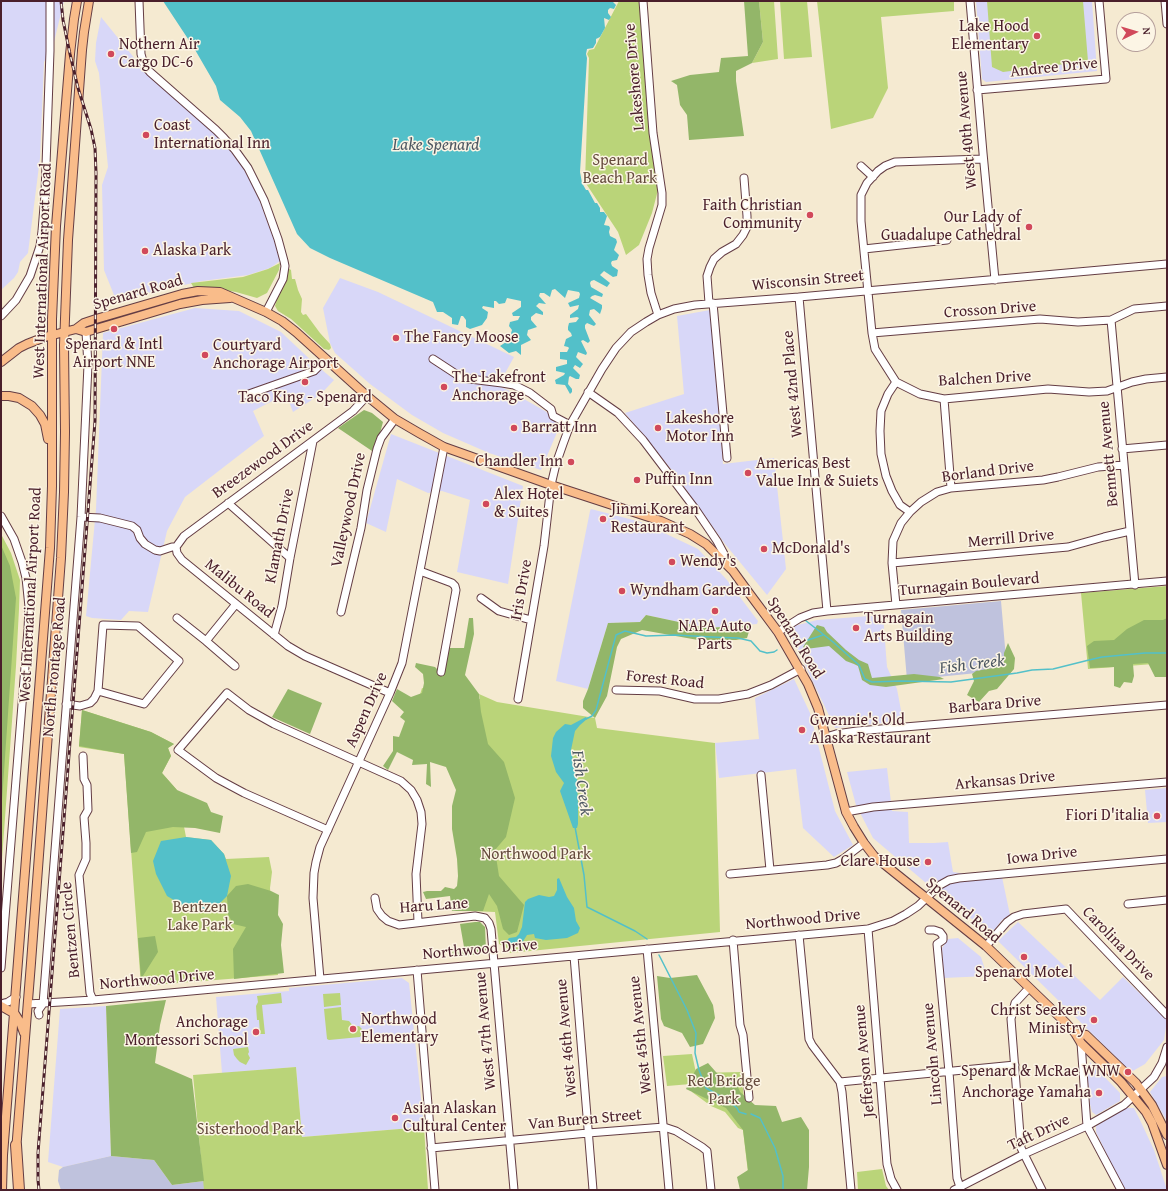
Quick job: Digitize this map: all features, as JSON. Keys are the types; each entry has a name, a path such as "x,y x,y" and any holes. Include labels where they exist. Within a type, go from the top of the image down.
{"highway":[{"path":"16,1145 19,1190"}],"main road":[{"name":"West International Airport Road","path":"2,1190 14,1014 50,554 52,477 52,334 58,202 70,54 77,1"},
{"name":"West International Airport Road","path":"14,1190 16,1145 28,1004 63,525 65,333 69,232 78,96 84,32 89,1"},
{"name":"Spenard Road","path":"1,362 19,348 52,334 65,333 76,329 84,323 182,294 198,291 220,292 266,312 282,321 367,396 395,418 444,447 551,485 661,520 690,534 711,549 733,571 778,632 801,669 818,708 846,812 864,843 874,856 986,946 1075,1033 1081,1043 1121,1082 1146,1112 1164,1147 1167,1165"},
{"name":"Spenard Road","path":"76,329 86,332 180,304 202,300 233,298"},
{"path":"1,396 14,396 23,400 40,414 48,434 52,477"},
{"path":"1,1006 14,1014 21,1025 25,1040"},
{"path":"1,1006 11,1024 12,1042"},
{"name":"Spenard Road","path":"1075,1033 1086,1035 1129,1075 1141,1089 1158,1114 1167,1135"}],"street":[{"path":"1,316 16,300 23,289 30,276 40,246 44,194 50,51 50,1"},
{"path":"139,1 140,54 144,65 224,138 248,168 264,200 278,240 285,266 283,279 266,312"},
{"name":"Lakeshore Drive","path":"643,1 653,133 662,193 662,206 648,248 647,259 651,292 658,315"},
{"name":"West 40th Avenue","path":"970,1 983,159 996,280"},
{"name":"Andree Drive","path":"977,90 1106,79 1099,1"},
{"path":"1165,1 1167,24"},
{"path":"910,512 900,505 892,491 886,476 881,454 881,411 888,394 896,382 875,349 872,333 860,215 861,195 867,183 873,177 885,166 894,162 983,159"},
{"path":"861,166 873,177"},
{"path":"727,458 707,276 714,259 722,252 736,244 747,227 748,216 744,178"},
{"path":"864,249 947,240"},
{"name":"Wisconsin Street","path":"551,485 556,464 570,425 588,392 616,348 631,332 658,315 674,309 711,303 799,297 1167,264"},
{"name":"West 42nd Place","path":"799,297 827,611"},
{"path":"1111,320 1134,309 1167,306"},
{"name":"Crosson Drive","path":"872,333 1040,319 1078,322 1111,320"},
{"name":"Bennett Avenue","path":"1111,320 1135,585"},
{"name":"North Frontage Road","path":"43,1004 81,517 88,365 86,332"},
{"path":"246,395 314,371 326,359"},
{"path":"432,359 462,378 514,385 530,393 551,409 553,416 570,425"},
{"name":"Balchen Drive","path":"896,382 920,394 944,399 1048,389 1089,392 1107,391 1139,381 1167,377"},
{"path":"588,392 618,413 648,446 696,510 717,541 733,571"},
{"name":"Breezewood Drive","path":"176,547 184,536 353,411 367,396"},
{"path":"944,399 951,488"},
{"name":"Valleywood Drive","path":"341,612 361,528 367,490 377,449 381,438 395,418"},
{"name":"Klamath Drive","path":"274,636 282,606 313,441"},
{"path":"1122,449 1167,445"},
{"name":"Aspen Drive","path":"320,979 313,898 316,862 320,847 390,693 402,662 444,447"},
{"name":"Borland Drive","path":"896,605 892,563 894,541 901,523 910,512 921,502 937,492 951,488 1043,480 1098,467 1124,465"},
{"name":"Iris Drive","path":"518,699 544,546 551,485"},
{"path":"228,503 290,558"},
{"path":"1,516 14,539 22,562 26,578 29,607 1,968"},
{"path":"81,517 100,518 132,526 137,530 140,538 145,544 155,550 160,551 176,547"},
{"name":"Merrill Drive","path":"892,563 1068,547 1130,531"},
{"path":"711,549 718,548 717,541"},
{"name":"Malibu Road","path":"176,547 177,553 182,560 288,646 305,656 390,693"},
{"path":"420,571 452,583 456,590 441,672"},
{"name":"Turnagain Boulevard","path":"778,632 800,618 813,613 827,611 1167,582"},
{"path":"481,598 499,611 531,620"},
{"path":"206,641 236,604"},
{"path":"177,618 235,666"},
{"path":"66,704 80,706 90,703 98,691 103,625 138,626 179,661 144,704 98,691"},
{"name":"Forest Road","path":"616,690 660,691 695,699 719,699 748,694 801,669"},
{"path":"328,830 244,793 216,778 178,750 227,693 249,710 274,724 401,782 411,790 417,800 421,812 422,824 416,874 418,922"},
{"name":"Barbara Drive","path":"826,737 857,731 1167,705"},
{"name":"Bentzen Circle","path":"83,756 84,779 88,785 88,810 84,816 86,859 79,875 90,993 93,1000"},
{"path":"761,775 770,870"},
{"name":"Arkansas Drive","path":"846,812 873,807 1167,782"},
{"path":"730,874 836,863 844,859 864,843"},
{"name":"Iowa Drive","path":"927,898 940,885 949,880 959,878 1167,859"},
{"name":"Haru Lane","path":"375,898 377,909 388,921 398,925 475,916 485,918"},
{"name":"Northwood Drive","path":"28,1004 93,1000 733,940 868,929 893,921 906,914 927,898"},
{"path":"1128,904 1167,900"},
{"name":"Carolina Drive","path":"986,946 1014,917 1023,914 1066,910 1167,1015"},
{"name":"West 47th Avenue","path":"485,918 491,929 514,1190"},
{"name":"Jefferson Avenue","path":"868,929 887,1164 891,1179 897,1190"},
{"name":"Lincoln Avenue","path":"928,930 940,932 943,936 943,940 937,944 958,1189"},
{"path":"800,935 808,1039 840,1082 851,1190"},
{"path":"733,940 740,1025 744,1035 749,1098"},
{"name":"West 45th Avenue","path":"647,949 670,1190"},
{"name":"West 46th Avenue","path":"574,956 593,1190"},
{"path":"417,970 435,1190"},
{"path":"1029,988 1015,1003 1011,1019 1021,1148 1042,1190"},
{"path":"1,1006 16,997"},
{"path":"38,1015 38,1011 43,1004"},
{"path":"1081,1043 1087,1126 1121,1190"},
{"name":"Taft Drive","path":"958,1189 1024,1154 1087,1126 1124,1105 1154,1077 1162,1063 1167,1047"},
{"path":"840,1082 1015,1065"},
{"name":"Van Buren Street","path":"431,1148 664,1127 676,1131 706,1149 708,1154 711,1190"}],"shaded area":[{"path":"1,1 64,1 53,46 44,62 40,158 28,253 20,262 18,272 14,278 1,290"},
{"name":"Lake Hood Elementary","path":"976,1 1092,1 1097,71 986,82 982,79"},
{"path":"101,17 144,70 216,134 240,162 258,196 280,257 280,261 270,268 248,275 202,281 116,300 104,270 102,185 108,167 99,73 95,61 96,43"},
{"path":"340,278 378,292 514,357 498,386 545,411 561,423 541,470 489,453 443,433 412,415 370,384 335,353 330,343 323,308"},
{"path":"195,308 239,311 281,332 334,380 321,394 293,412 286,394 253,411 264,436 185,497 167,531 148,612 129,611 121,620 92,618 86,616 96,509 103,333"},
{"path":"710,310 723,464 774,458 786,569 767,595 725,544 675,474 625,413 684,394 677,316"},
{"path":"391,434 523,486 508,584 457,572 470,500 442,491 428,493 397,479 386,532 366,523"},
{"path":"591,509 641,522 698,549 727,580 758,621 757,624 707,628 646,615 640,622 608,623 588,689 556,681"},
{"path":"1001,601 1007,670 907,680 901,610"},
{"path":"883,615 887,667 897,689 903,721 835,728 792,638 794,626 817,620"},
{"path":"794,679 810,713 835,811 853,845 834,857 803,828 796,769 719,778 715,743 759,739 755,698"},
{"path":"887,768 892,811 908,812 909,843 948,842 953,872 992,878 1002,877 1010,915 1002,920 991,934 926,883 873,838 856,805 847,772"},
{"path":"1167,788 1167,822 1148,823 1145,790"},
{"path":"1018,922 1100,1000 1123,977 1167,1020 1164,1040 1145,1064 1131,1072 998,941"},
{"path":"958,938 981,957 987,976 944,978 942,948 948,939"},
{"name":"Northwood Elementary","path":"402,978 409,983 424,1127 302,1137 296,1067 222,1073 216,997 289,991 289,988"},
{"path":"106,1006 111,1156 63,1167 48,1162 60,1009"},
{"path":"1090,1062 1120,1093 1120,1101 1096,1115 1092,1112 1090,1104 1087,1070"},
{"path":"1167,1076 1167,1121 1150,1092 1162,1077"},
{"path":"1126,1108 1134,1108 1140,1120 1154,1150 1167,1190 1124,1190 1096,1132 1096,1126"},
{"path":"111,1156 154,1160 172,1185 204,1181 204,1190 61,1190 58,1181 59,1170 63,1167"}],"green space":[{"name":"Spenard Beach Park","path":"619,1 640,1 646,90 658,190 652,213 639,245 626,255 618,232 585,182 589,58 587,54 589,50 594,49"},
{"path":"744,1 759,1 763,42 752,63 736,71 736,81 744,136 689,140 687,115 680,105 677,85 671,81 690,75 719,72 721,58 748,56"},
{"path":"759,1 774,1 778,59 752,63 763,42"},
{"path":"780,1 807,1 812,57 784,59"},
{"path":"817,1 954,1 954,11 881,17 888,88 873,118 831,129"},
{"name":"Lake Hood Elementary","path":"987,1 1083,1 1088,61 1003,72 992,67"},
{"path":"280,263 279,270 267,293 257,298 218,289 194,288 191,283 243,277 268,269"},
{"path":"288,268 291,270 292,279 295,279 302,299 301,312 303,315 306,314 330,344 331,348 329,350 324,349 291,319 278,311 275,306 287,277"},
{"path":"364,410 372,413 383,422 372,451 338,428"},
{"path":"1,534 11,553 20,580 16,666 1,873"},
{"path":"1,545 10,566 16,598 1,815"},
{"path":"1167,586 1167,663 1088,669 1081,593"},
{"path":"646,615 707,628 751,625 747,638 736,640 698,640 642,630 621,639 617,647 607,696 595,718 583,708 583,701 608,623 640,622"},
{"path":"469,618 473,618 474,634 465,675 479,694 481,712 488,744 504,762 515,798 506,837 495,850 499,876 524,905 517,932 509,935 503,929 497,906 489,894 483,911 452,911 450,896 426,899 423,892 441,891 445,887 454,889 457,886 457,859 452,829 452,806 456,790 446,767 430,762 431,787 426,784 427,764 412,765 413,760 397,752 388,770 383,766 393,751 393,736 399,737 405,721 400,717 404,712 392,701 397,689 411,697 422,693 424,683 423,674 415,667 416,663 435,667 443,675 449,648 464,648"},
{"path":"1167,618 1167,677 1155,677 1148,663 1133,664 1134,676 1132,683 1124,682 1120,688 1114,686 1114,667 1090,668 1087,646 1094,641 1114,640 1127,629 1144,620 1163,620"},
{"path":"817,625 824,627 827,632 846,650 859,660 868,664 872,678 914,674 940,677 944,679 886,687 870,685 862,680 858,666 846,661 829,646 806,649 803,647"},
{"path":"1008,643 1015,658 1014,669 997,689 989,691 979,702 967,695 974,681 972,674 976,671 1004,666 1004,653"},
{"name":"Northwood Park","path":"422,688 441,693 480,699 479,694 497,702 595,718 597,728 715,743 720,932 510,953 507,948 499,944 495,912 469,911 461,770 405,745"},
{"path":"288,689 322,703 310,734 272,717"},
{"name":"Bentzen Lake Park","path":"82,710 151,732 174,744 168,748 171,756 162,773 177,790 186,837 211,840 224,854 226,859 269,857 272,872 270,888 278,975 141,986 124,754 79,747"},
{"path":"82,710 151,732 174,744 168,748 171,756 162,773 177,790 207,803 211,812 223,816 220,833 195,828 173,827 146,832 137,852 131,853 124,754 79,746"},
{"path":"248,884 279,895 278,915 283,924 281,945 284,973 234,979 233,949 246,927 233,924 228,914 227,896 236,886"},
{"path":"480,922 485,927 486,950 479,954 453,957 452,949 464,947 460,924"},
{"path":"155,936 158,952 141,979 138,938"},
{"path":"697,975 713,1005 715,1018 703,1044 690,1047 682,1033 664,1026 661,1019 657,976 670,978"},
{"path":"281,993 282,1003 262,1005 265,1034 260,1034 259,1020 257,1020 257,996"},
{"path":"340,993 341,1005 324,1007 323,994"},
{"path":"166,1000 160,1025 155,1063 192,1079 204,1181 172,1185 154,1160 111,1156 106,1006"},
{"path":"341,1007 342,1020 349,1021 354,1027 359,1026 362,1029 362,1034 360,1037 327,1039 324,1009"},
{"path":"248,1047 248,1054 250,1058 246,1065 237,1059 234,1055 233,1049"},
{"name":"Red Bridge Park","path":"692,1054 696,1073 741,1072 745,1107 750,1190 743,1130 738,1128 725,1112 711,1106 692,1092 691,1084 667,1086 663,1056"},
{"path":"708,1063 723,1080 734,1078 740,1092 755,1105 776,1106 782,1122 801,1117 809,1130 809,1167 807,1190 740,1190 737,1177 748,1170 743,1130 726,1108 686,1089 696,1069"},
{"name":"Sisterhood Park","path":"296,1067 302,1137 424,1127 428,1190 204,1190 193,1075"},
{"path":"882,1169 886,1186 889,1190 858,1190 857,1172"}],"water":[{"name":"Lake Spenard","path":"163,1 612,1 616,5 614,9 610,8 608,10 611,17 609,20 604,18 605,28 600,37 596,39 596,43 593,48 587,49 586,54 587,58 580,172 582,183 586,190 588,190 595,203 597,203 600,208 600,212 604,212 607,216 604,225 609,226 610,236 616,239 617,242 614,250 619,255 617,260 612,261 611,263 612,266 618,270 617,276 613,277 604,271 600,275 610,283 607,287 594,280 590,283 591,287 603,294 602,297 595,295 590,298 602,305 602,308 600,314 594,309 590,310 589,315 596,324 594,326 587,323 585,325 590,341 588,343 583,340 581,341 587,353 586,355 578,352 576,357 583,364 580,368 575,365 573,368 580,375 579,379 569,377 568,384 572,389 572,392 570,394 565,385 556,384 555,380 565,373 556,371 556,367 567,364 567,360 560,359 560,352 567,352 569,348 564,346 566,339 572,336 568,330 569,323 576,322 579,318 570,318 570,315 578,309 579,305 570,307 568,303 579,298 579,292 568,290 565,298 555,289 552,290 550,297 544,293 540,293 539,296 546,304 539,303 536,306 543,312 543,315 536,313 531,317 531,320 537,327 528,330 527,335 531,340 521,345 521,355 516,351 509,353 500,346 509,340 512,330 509,326 510,322 518,320 520,316 513,316 512,313 521,307 521,301 507,298 505,303 499,304 494,301 494,308 483,306 482,308 488,312 487,318 482,325 470,329 466,327 466,320 463,316 461,316 458,325 452,324 452,318 443,312 437,312 433,302 310,248 297,234 251,131 240,117 220,100 216,86 194,48"},
{"path":"586,717 587,719 575,731 571,750 577,779 578,804 578,824 577,828 573,828 560,791 564,783 556,772 551,756 553,738 556,732 565,724 571,725"},
{"path":"186,837 211,840 224,854 231,876 227,896 216,907 201,911 184,906 167,896 156,874 153,861 161,841"},
{"path":"559,878 567,897 574,908 576,921 580,928 578,933 567,938 546,940 535,938 534,934 527,935 522,943 509,945 507,941 509,938 516,937 522,927 525,902 528,899 539,895 549,897 554,896 557,890 557,879"}],"waterway":[{"name":"Fish Creek","path":"805,620 859,665 865,679 872,682 951,682 1032,670 1053,669 1102,657 1145,653 1167,653"},
{"name":"Fish Creek","path":"586,719 592,716 596,710 616,635 625,631 646,636 675,635 738,638 751,641 760,651 767,653 777,650"},
{"name":"Fish Creek","path":"799,643 823,635"},
{"name":"Fish Creek","path":"575,827 584,875 587,907 635,931 647,939"},
{"name":"Fish Creek","path":"659,955 687,1010 696,1033 695,1053 699,1070 706,1088 727,1100 737,1108 739,1112 746,1114"},
{"name":"Fish Creek","path":"751,1114 760,1118 775,1148 783,1176 783,1190"}],"railway":[{"path":"39,1190 38,1153 95,421 95,148 70,54 63,20 61,1"}],"place":[{"name":"Lake Hood Elementary","path":"1037,36"},
{"name":"Nothern Air Cargo DC-6","path":"111,54"},
{"name":"Coast International Inn","path":"146,135"},
{"name":"Faith Christian Community","path":"810,215"},
{"name":"Our Lady of Guadalupe Cathedral","path":"1029,227"},
{"name":"Alaska Park","path":"145,251"},
{"name":"Spenard & Intl Airport NNE","path":"114,329"},
{"name":"The Fancy Moose","path":"396,338"},
{"name":"Courtyard Anchorage Airport","path":"205,355"},
{"name":"Taco King - Spenard","path":"305,382"},
{"name":"The Lakefront Anchorage","path":"444,387"},
{"name":"Barratt Inn","path":"514,428"},
{"name":"Lakeshore Motor Inn","path":"658,428"},
{"name":"Chandler Inn","path":"571,462"},
{"name":"Americas Best Value Inn & Suiets","path":"748,473"},
{"name":"Puffin Inn","path":"637,480"},
{"name":"Alex Hotel & Suites","path":"486,504"},
{"name":"Jinmi Korean Restaurant","path":"603,519"},
{"name":"McDonald's","path":"764,549"},
{"name":"Wendy's","path":"672,562"},
{"name":"Wyndham Garden","path":"622,591"},
{"name":"NAPA Auto Parts","path":"715,611"},
{"name":"Turnagain Arts Building","path":"856,628"},
{"name":"Gwennie's Old Alaska Restaurant","path":"802,730"},
{"name":"Fiori D'italia","path":"1157,816"},
{"name":"Clare House","path":"928,862"},
{"name":"Spenard Motel","path":"1024,957"},
{"name":"Christ Seekers Ministry","path":"1094,1020"},
{"name":"Northwood Elementary","path":"353,1029"},
{"name":"Anchorage Montessori School","path":"256,1032"},
{"name":"Spenard & McRae WNW","path":"1128,1072"},
{"name":"Anchorage Yamaha","path":"1099,1093"},
{"name":"Asian Alaskan Cultural Center","path":"395,1118"}]}
